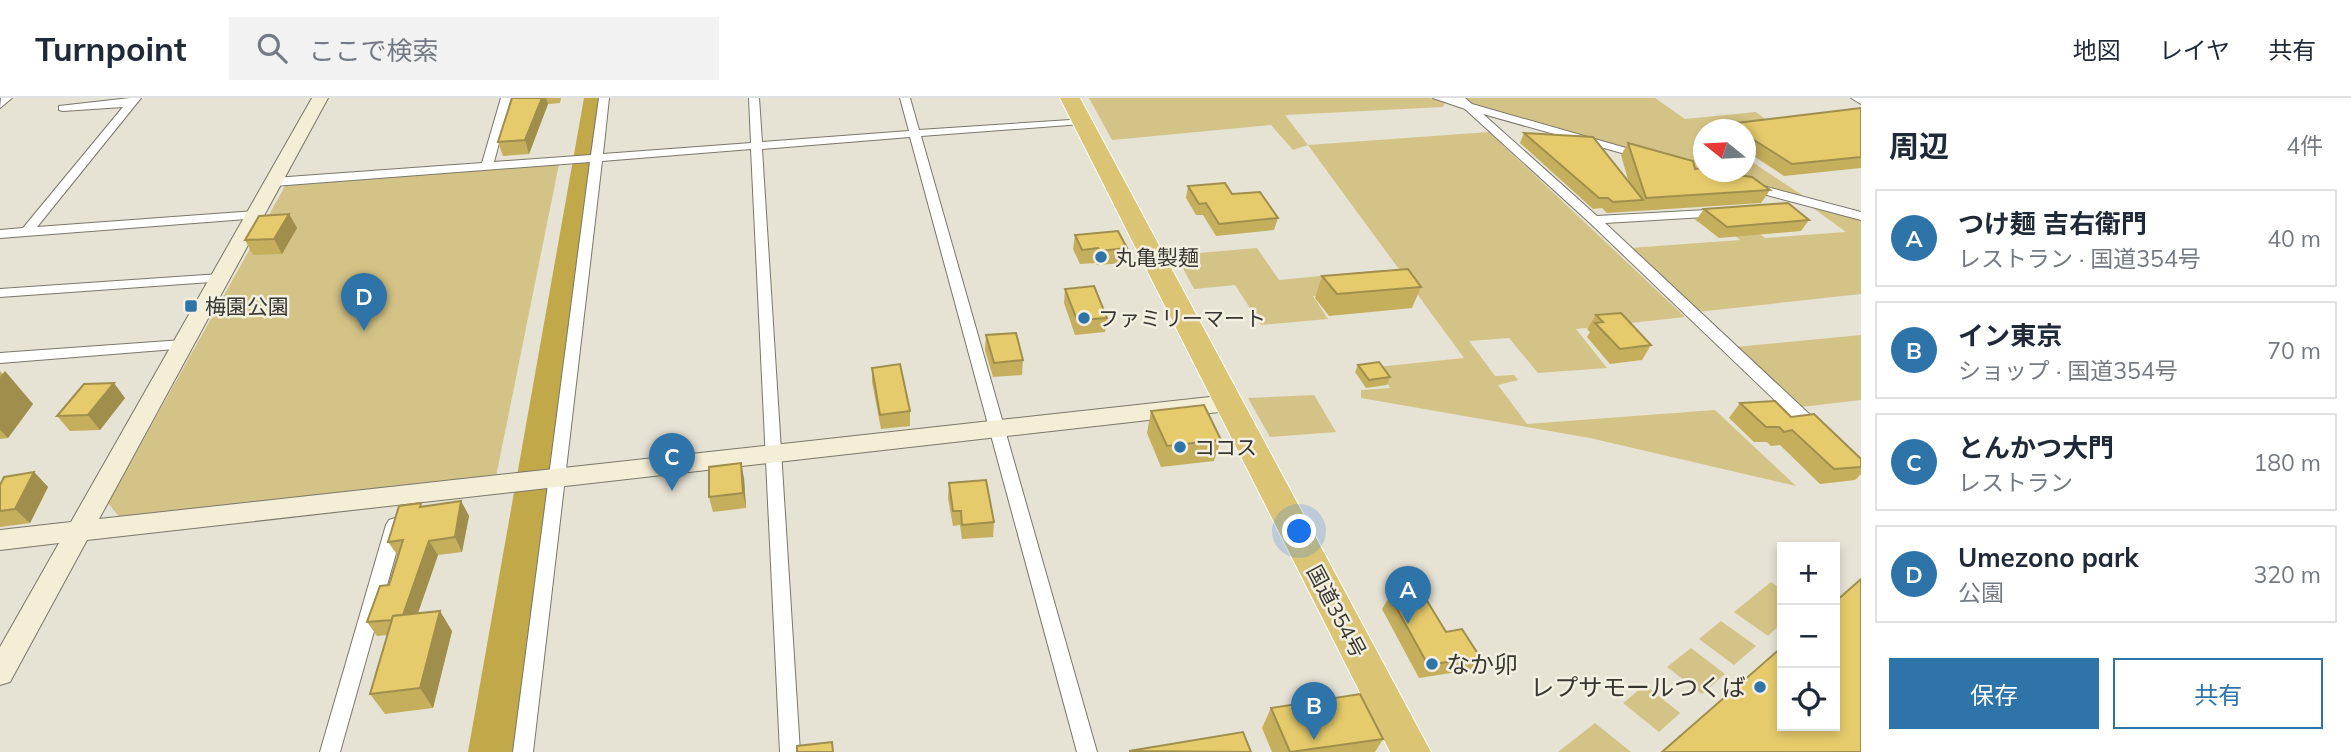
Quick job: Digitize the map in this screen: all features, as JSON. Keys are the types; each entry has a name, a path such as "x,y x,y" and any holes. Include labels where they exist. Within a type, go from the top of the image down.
{"highway":[{"name":"国道354号","path":"1070,98 1411,752"}],"street":[{"path":"0,105 7,98"},
{"path":"0,673 320,98"},
{"path":"487,166 506,98"},
{"path":"523,752 593,159 604,98"},
{"path":"754,98 790,752"},
{"path":"905,98 1087,752"},
{"path":"1438,98 1464,102 1654,159"},
{"path":"1856,98 1861,101"},
{"path":"63,108 134,100"},
{"path":"27,232 134,100"},
{"path":"1464,102 1594,220 1831,444"},
{"path":"274,182 1082,121"},
{"path":"1733,182 1861,216"},
{"path":"1783,208 1796,208 1799,200"},
{"path":"1594,220 1729,212"},
{"path":"0,234 255,215"},
{"path":"0,293 220,278"},
{"path":"0,358 183,345"},
{"path":"0,540 1228,403"},
{"path":"330,752 403,496"}],"shaded area":[{"path":"1089,98 1430,98 1445,102 1443,107 1285,115 1308,145 1293,150 1271,125 1112,140"},
{"path":"1465,98 1655,98 1685,119 1756,112 1766,120 1756,124 1756,119 1693,119 1693,167 1473,105"},
{"path":"1489,132 1685,317 1576,329 1607,368 1538,373 1509,338 1469,341 1495,376 1514,375 1518,380 1498,385 1527,424 1715,410 1796,486 1590,438 1361,398 1361,390 1390,388 1377,367 1464,358 1308,145"},
{"path":"559,164 496,477 121,519 108,503 285,186"},
{"path":"1756,165 1808,199 1746,182 1756,182"},
{"path":"1813,208 1861,219 1861,294 1697,312 1630,248 1740,240 1717,220 1698,222 1694,219 1736,215 1765,238 1846,232"},
{"path":"1257,248 1279,280 1382,270 1394,288 1313,296 1328,319 1261,325 1235,285 1194,289 1176,255"},
{"path":"1861,335 1861,400 1801,407 1735,347"},
{"path":"1314,395 1336,432 1270,437 1248,398"},
{"path":"1771,582 1777,586 1777,628 1768,636 1734,612"},
{"path":"1721,621 1756,646 1734,665 1699,639"},
{"path":"1691,648 1725,674 1702,694 1667,667"},
{"path":"1645,685 1680,713 1659,732 1623,703"},
{"path":"1595,723 1631,752 1558,752"}],"building":[{"path":"512,98 542,98 525,140 498,142"},
{"path":"1861,108 1861,157 1792,164 1756,141 1756,121"},
{"path":"1524,133 1593,137 1643,200 1613,202 1608,198 1599,198"},
{"path":"1628,143 1693,161 1693,182 1756,182 1756,180 1770,190 1646,198"},
{"path":"1225,183 1232,194 1260,192 1278,218 1219,224 1206,203 1199,204 1188,186"},
{"path":"1788,203 1809,220 1727,227 1704,209"},
{"path":"289,214 274,239 245,240 259,216"},
{"path":"1118,231 1127,248 1082,250 1075,235"},
{"path":"1408,269 1421,287 1337,294 1322,276"},
{"path":"1094,286 1107,318 1077,320 1065,289"},
{"path":"1621,313 1651,345 1620,349 1595,323 1603,322 1596,315"},
{"path":"1016,333 1023,360 994,363 986,335"},
{"path":"1379,362 1390,377 1369,380 1358,365"},
{"path":"900,364 910,411 880,415 872,368"},
{"path":"114,383 88,415 57,416 84,384"},
{"path":"1775,401 1791,417 1814,414 1861,459 1861,467 1834,469 1792,430 1784,432 1779,427 1766,427 1740,403"},
{"path":"1204,405 1221,440 1167,446 1151,411"},
{"path":"741,463 743,493 709,497 709,467"},
{"path":"34,472 15,509 0,511 0,485 4,477"},
{"path":"986,480 994,522 962,525 961,511 953,511 949,483"},
{"path":"461,501 455,537 429,541 403,615 393,616 392,620 367,622 380,586 389,585 403,540 388,542 399,506 421,503 420,507"},
{"name":"レプサモールつくば","path":"1861,579 1861,752 1662,752 1777,651 1777,731 1840,731 1840,598"},
{"path":"1421,591 1446,632 1462,629 1480,657 1428,665 1390,596"},
{"path":"440,611 420,688 370,694 393,616"},
{"path":"1360,694 1383,739 1290,752 1271,708"},
{"path":"1243,732 1251,752 1129,751"},
{"path":"832,742 833,752 797,752 797,746"}],"waterway":[{"path":"492,752 596,98"}],"place":[{"name":"丸亀製麺","path":"1101,257"},
{"name":"梅園公園","path":"191,306"},
{"name":"ファミリーマート","path":"1084,318"},
{"name":"Umezono park","path":"364,331"},
{"name":"ココス","path":"1180,447"},
{"name":"とんかつ大門","path":"672,491"},
{"name":"つけ麺 吉右衛門","path":"1408,624"},
{"name":"なか卯","path":"1432,664"},
{"name":"レプサモールつくば","path":"1760,687"},
{"name":"イン東京","path":"1314,740"}]}
